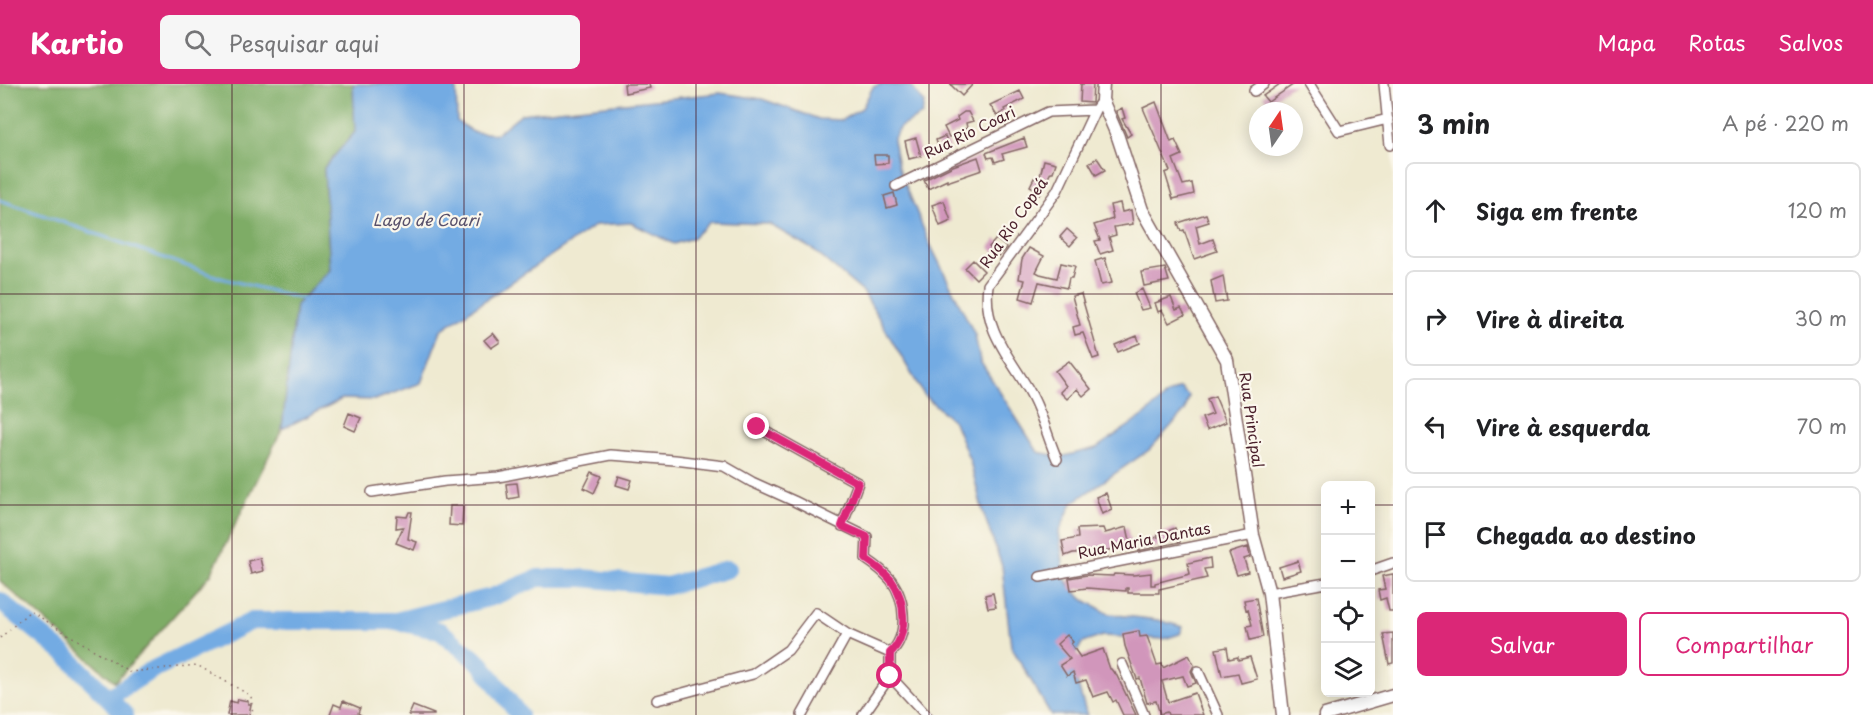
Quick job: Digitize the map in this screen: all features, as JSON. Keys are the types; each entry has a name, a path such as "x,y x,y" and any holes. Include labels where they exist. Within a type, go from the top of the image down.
{"street":[{"name":"Rua Principal","path":"1103,84 1098,105 1118,137 1142,210 1227,360 1253,535 1269,593 1283,715"},
{"path":"1254,91 1264,84"},
{"path":"1309,84 1339,131 1388,119"},
{"path":"1384,84 1390,145"},
{"name":"Rua Rio Coari","path":"896,186 1048,112 1098,105"},
{"name":"Rua Rio Copeá","path":"1057,459 1032,396 993,332 986,299 988,285 1057,191 1098,105"},
{"path":"757,427 858,483 842,526"},
{"path":"372,492 456,479 498,477 611,455 724,466 752,482 867,537 866,559 890,578 902,604 903,623 900,640 898,646 890,653 890,676 863,715"},
{"name":"Rua Maria Dantas","path":"1040,577 1253,535"},
{"path":"1375,570 1393,563"},
{"path":"1269,593 1321,584"},
{"path":"657,700 753,674 788,650 816,613 847,633 890,653"},
{"path":"802,715 847,633"},
{"path":"1122,664 1144,715"},
{"path":"1198,671 1218,715"},
{"path":"890,676 926,715"},
{"path":"1325,715 1393,695"}],"path":[{"path":"0,638 30,611 130,672 197,665 251,696 253,715"}],"green space":[{"path":"0,84 353,84 355,132 324,168 330,270 296,305 282,429 211,574 115,682 0,581"}],"water":[{"name":"Lago de Coari","path":"353,84 456,84 457,121 473,132 496,134 521,114 720,93 762,99 819,119 842,120 862,108 873,87 881,84 911,86 924,103 922,115 900,127 893,140 898,166 928,240 975,335 980,361 1038,452 1061,457 1096,448 1146,414 1168,394 1180,388 1189,396 1185,411 1149,450 1072,503 1059,532 1065,579 1081,598 1109,614 1158,620 1183,627 1180,634 1164,639 1103,636 1082,643 1071,663 1087,715 1051,715 1011,646 1002,566 983,512 970,461 954,422 924,395 864,293 812,249 769,224 710,222 692,238 674,244 631,223 596,225 441,330 421,383 375,400 342,399 282,429 296,305 330,270 324,168 355,132"}],"building":[{"path":"624,84 649,84 650,88 625,93"},
{"path":"950,84 973,84 962,96"},
{"path":"1081,84 1093,84 1092,103 1080,102"},
{"path":"1280,84 1294,84 1268,102 1263,96"},
{"path":"1020,91 1024,99 1004,109 1005,111 997,116 990,105"},
{"path":"1156,102 1171,142 1175,140 1182,155 1173,159 1183,185 1192,183 1194,194 1173,199 1165,173 1170,171 1143,108"},
{"path":"1122,108 1125,118 1122,119 1131,134 1127,137 1116,111"},
{"path":"968,112 973,121 966,123 967,128 949,137 944,127 958,120 957,117"},
{"path":"945,136 950,148 940,152 936,140"},
{"path":"916,138 921,156 909,159 905,141"},
{"path":"1024,138 1027,147 1002,154 1004,159 995,162 993,157 988,158 986,153"},
{"path":"874,155 888,155 888,163 875,164"},
{"path":"978,157 982,170 947,182 947,180 928,189 924,180"},
{"path":"1097,158 1105,170 1096,175 1089,163"},
{"path":"1044,160 1056,163 1039,195 1036,194 1037,190 1030,186 1034,178 1039,180"},
{"path":"894,193 897,205 887,208 884,196"},
{"path":"944,201 951,221 940,226 932,205"},
{"path":"1120,203 1122,212 1131,210 1133,224 1114,227 1116,235 1109,237 1113,250 1100,254 1095,241 1100,240 1094,225 1113,219 1110,205"},
{"path":"1206,214 1209,222 1196,226 1200,244 1213,239 1217,251 1194,259 1184,230 1181,231 1178,223"},
{"path":"1067,229 1077,238 1070,246 1060,237"},
{"path":"996,239 1007,248 999,256 989,247"},
{"path":"1029,248 1044,256 1036,272 1040,274 1057,278 1061,263 1075,266 1067,288 1039,282 1033,302 1020,298 1025,280 1019,279 1022,259"},
{"path":"1105,258 1112,283 1101,285 1095,261"},
{"path":"973,260 984,271 976,279 965,268"},
{"path":"1165,268 1169,281 1144,286 1141,272"},
{"path":"1223,276 1227,301 1215,303 1211,281"},
{"path":"1142,289 1150,308 1141,310 1134,293"},
{"path":"1081,294 1099,357 1093,359 1083,333 1075,335 1073,327 1080,325 1072,296"},
{"path":"1171,297 1176,310 1181,308 1185,315 1169,323 1162,310 1158,312 1155,303"},
{"path":"493,333 500,342 491,348 484,340"},
{"path":"1137,336 1140,343 1118,352 1115,345"},
{"path":"1069,361 1091,389 1083,396 1077,389 1067,399 1060,392 1066,386 1055,371"},
{"path":"1215,396 1226,422 1207,430 1202,418 1213,414 1207,399"},
{"path":"349,413 361,418 355,431 344,426"},
{"path":"592,472 602,476 594,493 584,488"},
{"path":"619,476 632,480 629,489 616,485"},
{"path":"517,483 519,497 508,499 506,484"},
{"path":"1106,493 1112,510 1102,514 1096,497"},
{"path":"450,506 463,506 462,526 449,525"},
{"path":"409,512 412,512 408,539 417,542 414,550 396,543 403,527 396,528 397,516 407,517"},
{"path":"1127,527 1131,545 1065,556 1062,541 1078,538 1077,529 1103,528 1105,533"},
{"path":"1175,528 1180,542 1138,551 1135,543 1158,537"},
{"path":"1248,547 1250,557 1244,559 1248,572 1237,575 1229,553"},
{"path":"260,558 263,571 251,574 248,561"},
{"path":"1210,558 1211,568 1204,569 1207,578 1159,589 1159,593 1128,593 1128,588 1126,591 1087,588 1071,590 1069,578 1087,575 1113,576 1114,574 1151,573 1151,585 1155,585 1155,583 1190,574 1188,563"},
{"path":"1298,561 1301,571 1282,577 1279,567"},
{"path":"1393,574 1393,611 1389,611 1386,598 1380,600 1378,590 1385,589 1382,576"},
{"path":"993,593 996,607 988,608 985,595"},
{"path":"1256,598 1263,637 1250,640 1247,626 1252,625 1244,600"},
{"path":"1139,631 1140,637 1147,636 1157,665 1162,664 1163,668 1189,655 1194,665 1191,671 1196,683 1187,686 1183,676 1162,681 1168,702 1195,693 1203,715 1168,715 1167,712 1160,714 1156,701 1147,703 1140,678 1137,679 1125,646 1123,634"},
{"path":"1393,633 1393,663 1389,664 1383,634"},
{"path":"1067,635 1080,657 1103,649 1110,669 1115,672 1136,715 1123,715 1116,700 1113,702 1108,692 1093,697 1086,680 1076,683 1073,672 1067,676 1060,665 1070,659 1057,644"},
{"path":"1227,647 1229,659 1238,657 1238,660 1250,657 1257,679 1241,683 1238,673 1222,676 1216,649"},
{"path":"238,699 251,704 249,715 227,715 230,701 237,703"},
{"path":"343,701 360,708 358,713 361,715 330,715 334,704 341,707"},
{"path":"413,706 434,714 434,715 409,715"}],"waterway":[{"path":"0,200 221,278 306,300"},
{"path":"108,698 150,671 252,621 396,621 492,597 538,578 583,578 667,586 728,569"},
{"path":"0,601 66,655 125,715"},
{"path":"400,622 440,631 481,664 519,715"}],"route":[{"path":"757,427 858,483 842,526 867,537 866,559 890,578 902,604 903,623 898,646 890,653 890,676"}]}
